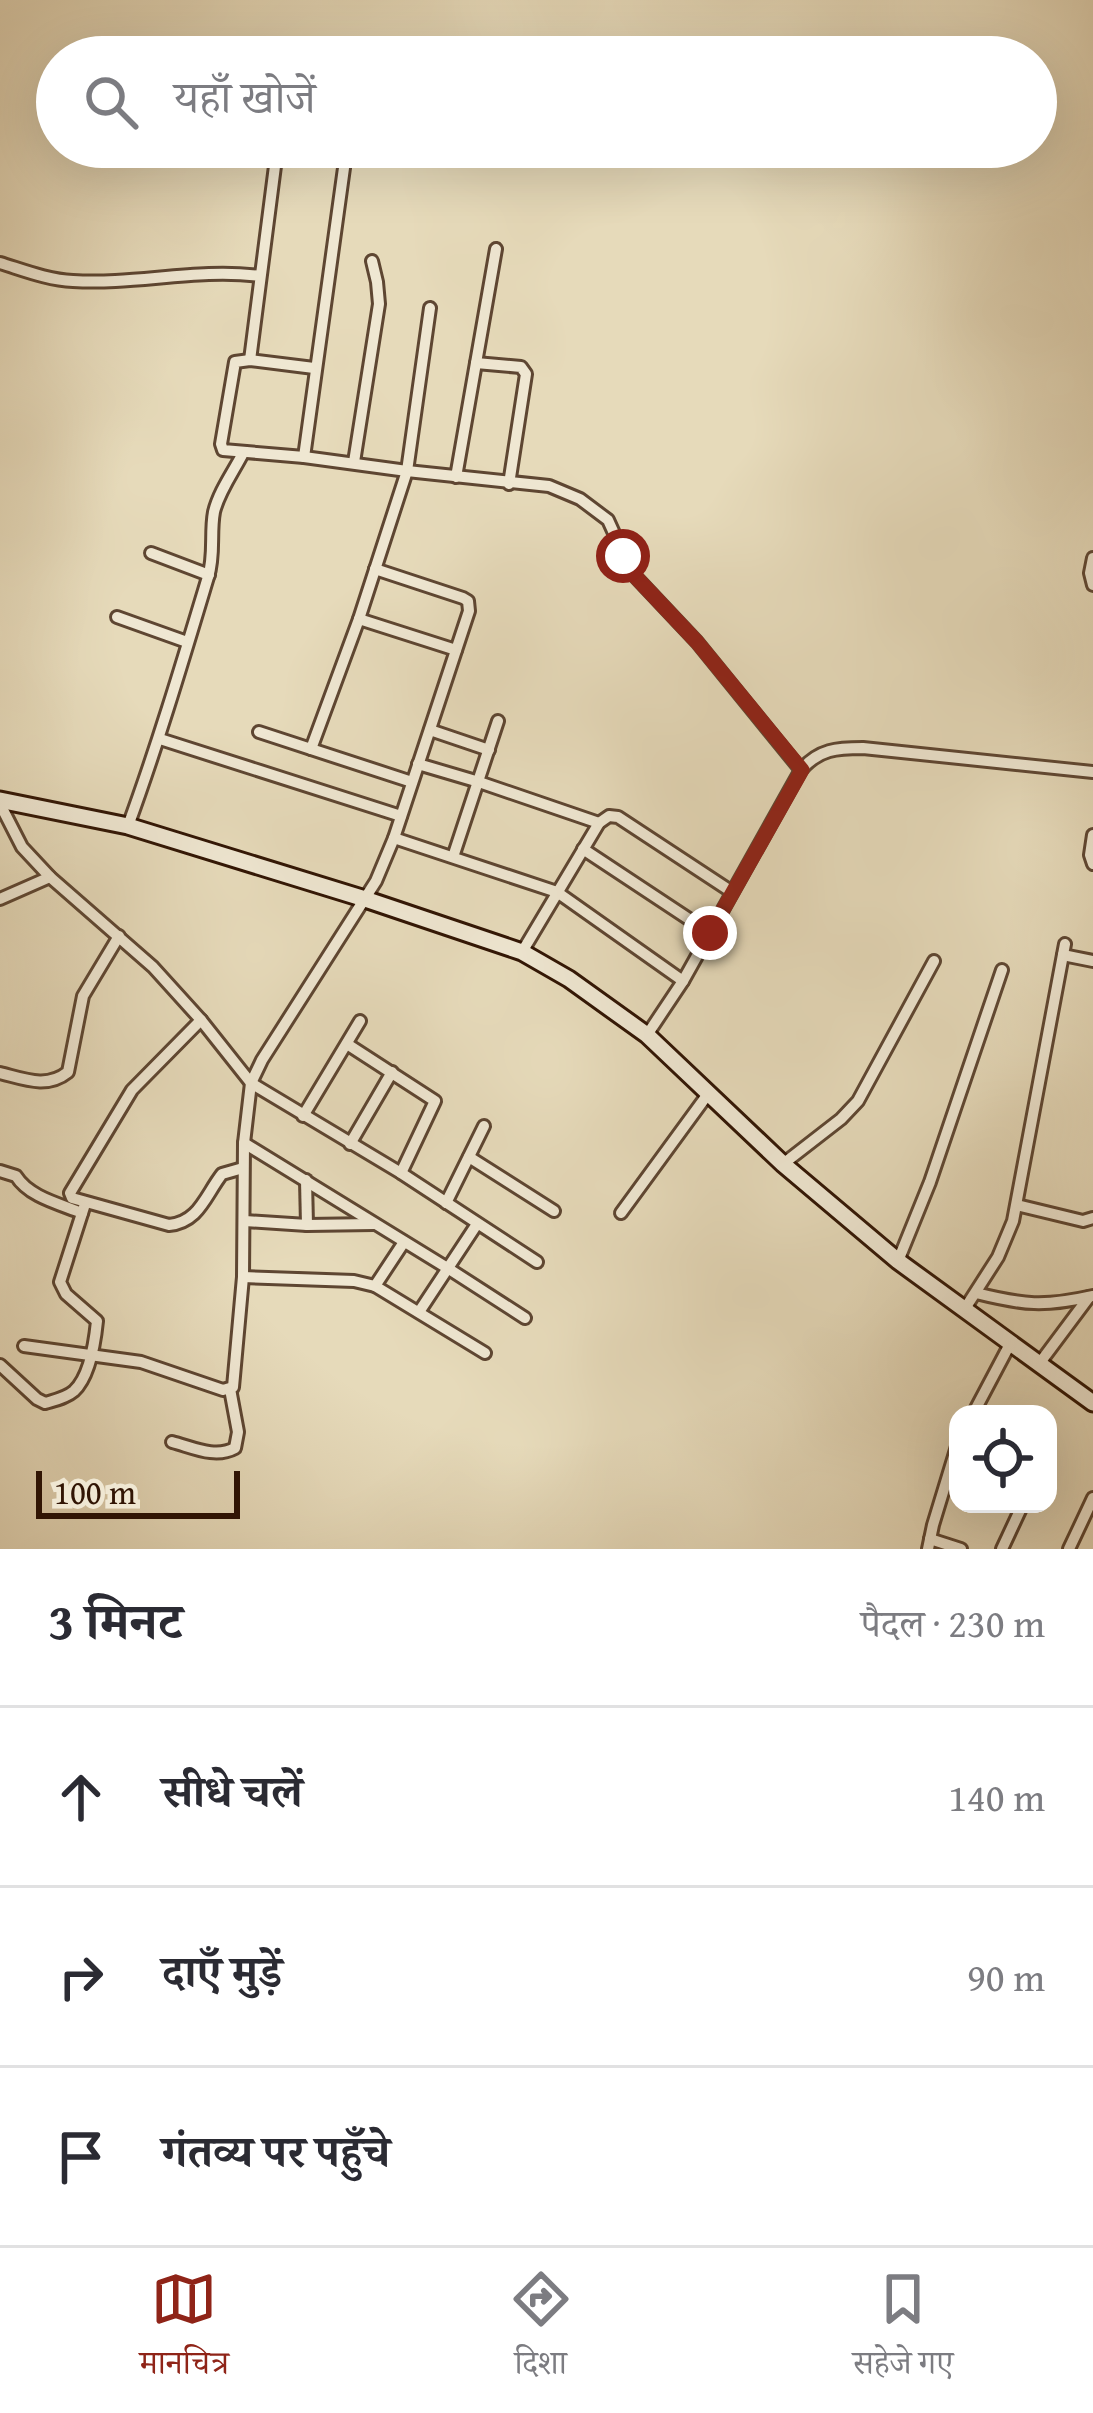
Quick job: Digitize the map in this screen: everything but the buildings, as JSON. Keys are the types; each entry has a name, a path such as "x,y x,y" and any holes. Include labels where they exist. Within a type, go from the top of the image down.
{"street":[{"path":"250,360 275,168"},
{"path":"304,457 344,168"},
{"path":"456,477 496,249"},
{"path":"354,462 379,304 372,261"},
{"path":"0,263 67,281 231,272 260,276"},
{"path":"310,749 407,471 430,308"},
{"path":"314,368 239,360 232,367 223,450 354,462 566,491 608,520 632,573 697,642 802,770"},
{"path":"476,363 521,367 526,374 509,484"},
{"path":"128,826 160,739 209,575 215,508 243,453"},
{"path":"151,553 209,575"},
{"path":"1093,558 1093,584"},
{"path":"172,1442 215,1454 235,1448 238,1432 230,1389 235,1382 243,1277 244,1143 251,1083 365,899 394,838 469,611 468,601 375,569"},
{"path":"117,617 187,641"},
{"path":"359,619 455,650"},
{"path":"453,857 498,721"},
{"path":"430,730 489,750"},
{"path":"259,732 412,782"},
{"path":"160,739 400,817"},
{"path":"646,1035 811,759 823,752 863,748 1093,772"},
{"path":"418,764 599,823"},
{"path":"0,802 128,826 523,952 646,1035 783,1164 898,1261 1093,1403"},
{"path":"0,802 14,836 50,877 153,967 251,1083 537,1262"},
{"path":"523,952 599,823 609,816 618,817 732,892"},
{"path":"1093,835 1093,864"},
{"path":"394,838 557,892 682,981"},
{"path":"584,849 710,933"},
{"path":"0,899 50,877"},
{"path":"0,1073 40,1082 57,1080 68,1072 83,996 119,936"},
{"path":"964,1310 998,1257 1017,1205 1064,949 1093,961"},
{"path":"783,1164 858,1101 934,961"},
{"path":"898,1261 1002,970"},
{"path":"84,1209 70,1193 114,1117 132,1090 202,1020"},
{"path":"303,1116 361,1022"},
{"path":"347,1044 435,1101 401,1173"},
{"path":"350,1144 392,1072"},
{"path":"621,1213 708,1094"},
{"path":"446,1203 484,1126"},
{"path":"244,1143 525,1318"},
{"path":"469,1156 554,1211"},
{"path":"0,1171 16,1176 29,1191 84,1209 178,1225 198,1212 222,1174 243,1168"},
{"path":"306,1180 307,1225"},
{"path":"1017,1205 1083,1221 1093,1217"},
{"path":"0,1365 45,1402 77,1387 91,1354 97,1321 66,1294 60,1282 84,1209"},
{"path":"245,1221 374,1224"},
{"path":"419,1312 476,1224"},
{"path":"375,1286 404,1242"},
{"path":"243,1277 375,1286 484,1353"},
{"path":"976,1293 1031,1305 1091,1297"},
{"path":"1039,1364 1091,1297"},
{"path":"978,1405 1010,1344"},
{"path":"24,1346 156,1365 230,1389"},
{"path":"949,1474 929,1544 961,1549"},
{"path":"1070,1549 1093,1498"},
{"path":"1002,1549 1018,1513"}],"route":[{"path":"623,556 632,573 697,642 802,770 710,933"}]}
